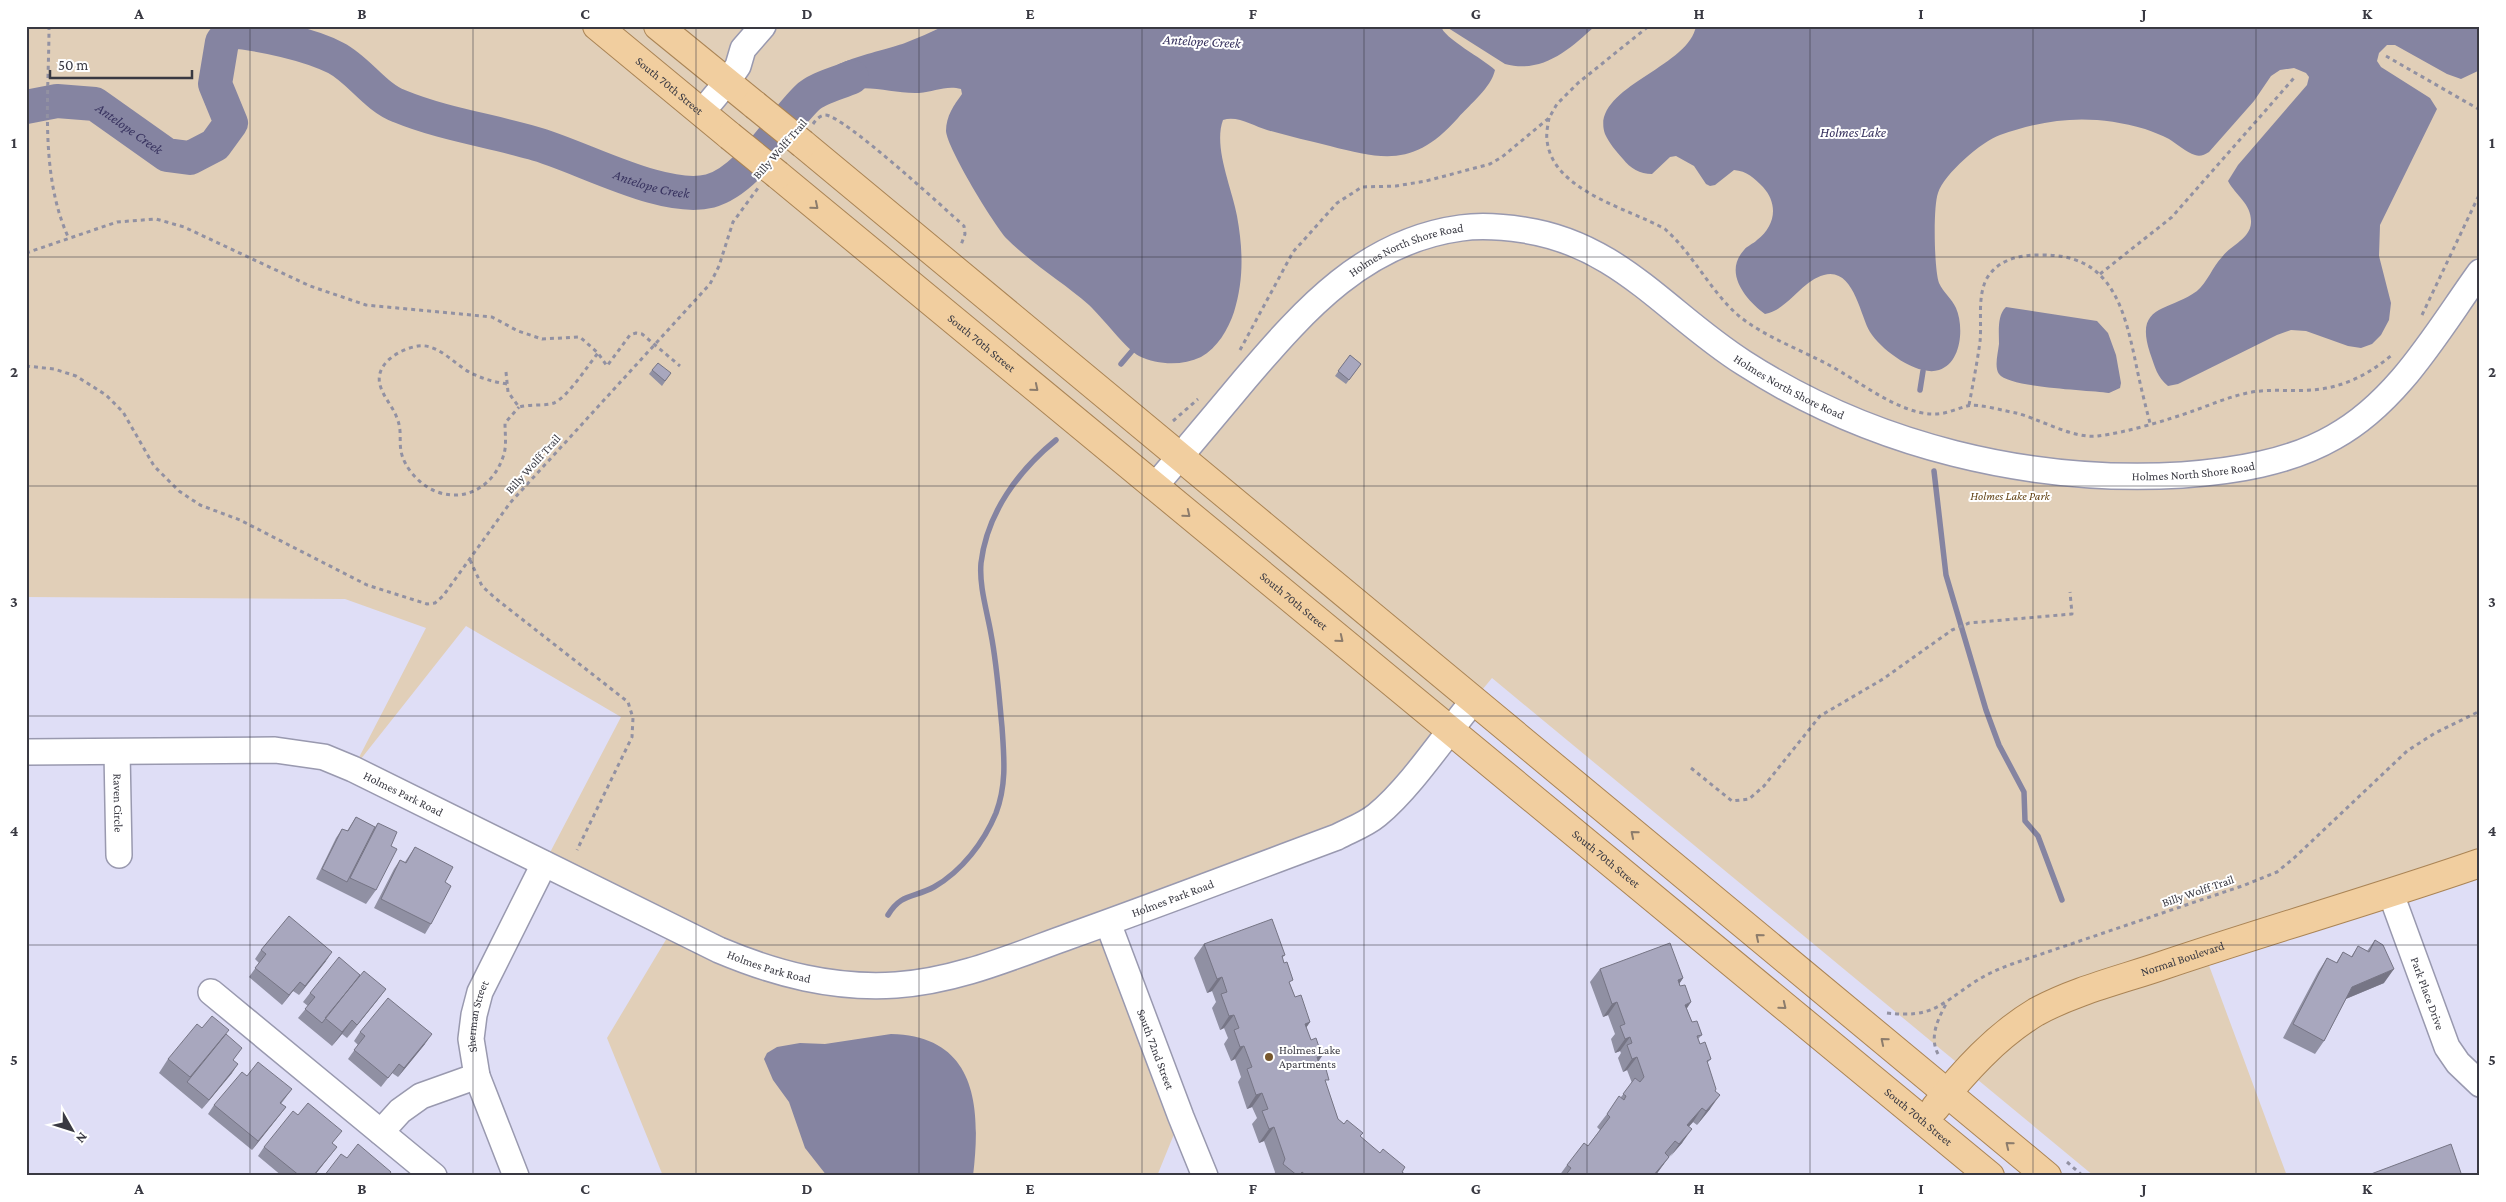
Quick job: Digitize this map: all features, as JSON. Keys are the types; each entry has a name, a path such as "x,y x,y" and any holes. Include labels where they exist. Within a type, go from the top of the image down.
{"main road":[{"name":"South 70th Street","path":"597,26 730,136 769,179 1154,487 1450,729 1990,1176"},
{"path":"658,26 755,105 807,135 1180,457 2047,1176"},
{"name":"Normal Boulevard","path":"1925,1122 1947,1094 2001,1038 2017,1024 2050,1005 2187,958 2391,894 2480,863"}],"street":[{"path":"702,112 727,82 738,66 743,50 763,26"},
{"path":"695,57 725,55 743,50"},
{"name":"Holmes North Shore Road","path":"1154,487 1290,327 1330,289 1372,260 1396,248 1421,238 1462,228 1512,228 1540,232 1576,243 1606,258 1630,274 1695,328 1749,366 1804,396 1883,432 1962,456 2044,470 2132,478 2209,473 2252,466 2293,455 2335,437 2376,406 2396,385 2415,362 2480,272"},
{"name":"Holmes Park Road","path":"26,752 275,750 324,758 353,769 719,950 753,964 807,980 848,985 896,985 937,980 977,969 1108,923 1337,837 1360,826 1377,815 1394,798 1474,700"},
{"name":"Raven Circle","path":"117,752 119,855"},
{"name":"Sherman Street","path":"516,1176 477,1076 471,1039 480,992 544,864"},
{"name":"Park Place Drive","path":"2391,894 2447,1047 2463,1068 2480,1084"},
{"name":"South 72nd Street","path":"1108,923 1180,1117 1205,1176"},
{"path":"211,992 434,1176"},
{"path":"381,1132 400,1111 421,1096 477,1076"}],"path":[{"path":"1237,355 1293,252 1337,203 1362,187 1396,186 1426,181 1490,164 1502,158 1549,118 1557,104 1572,88 1649,26"},
{"path":"49,28 48,131 52,180 62,224 69,238"},
{"path":"2386,56 2480,110"},
{"path":"2100,274 2172,217 2294,78"},
{"name":"Billy Wolff Trail","path":"807,135 818,118 826,115 836,119 875,149 964,226 966,234 961,245"},
{"path":"1549,118 1546,139 1550,153 1564,175 1584,190 1665,229 1685,250 1725,302 1753,326 1832,366 1875,392 1917,412 1932,414 1969,405 2018,414 2059,429 2096,436 2178,417 2253,391 2320,389 2337,386 2374,370 2397,349"},
{"name":"Billy Wolff Trail","path":"26,366 54,369 69,374 106,395 123,412 154,466 179,491 200,505 240,520 367,585 427,604 435,603 443,596 510,503 710,284 719,266 734,222 769,179"},
{"path":"2418,322 2480,193"},
{"path":"26,253 117,222 156,219 184,227 310,286 366,305 492,317 518,331 542,340 580,337 598,353 607,366 630,335 636,332 680,366"},
{"path":"1969,405 1980,340 1983,288 1998,265 2008,259 2029,255 2055,254 2078,260 2100,274 2113,290 2123,310 2150,424"},
{"path":"507,384 488,381 434,349 420,346 406,349 390,358 382,367 380,387 398,420 399,447 403,458 419,479 441,494 461,495 477,490 488,482 504,455 505,423 519,407 553,403 562,398 598,353"},
{"path":"506,372 508,392 519,407"},
{"path":"1173,421 1201,397"},
{"path":"469,560 482,586 495,598 628,702 633,718 632,737 577,850"},
{"path":"1691,768 1732,801 1749,800 1764,786 1820,716 1883,679 1952,630 1969,623 2072,614 2070,592"},
{"name":"Billy Wolff Trail","path":"1884,1012 1912,1014 1934,1010 1947,1003 1972,984 2012,964 2245,885 2277,872 2407,751 2435,733 2480,711"},
{"path":"1940,1057 1934,1047 1934,1038 1938,1020 1947,1003"}],"green space":[{"name":"Holmes Lake Park","path":"26,26 2480,26 2480,863 2204,952 2287,1176 2094,1176 1492,678 1386,806 1108,923 1181,1117 1157,1176 663,1176 607,1038 673,928 544,864 621,717 466,626 353,769 426,628 345,599 26,597"}],"water":[{"path":"944,26 1441,26 1443,31 1456,42 1495,70 1485,89 1443,133 1428,144 1400,155 1368,155 1267,130 1240,120 1223,120 1220,142 1224,168 1237,216 1242,264 1240,288 1234,312 1225,332 1217,344 1207,353 1186,362 1162,363 1146,359 1134,353 1089,305 1027,257 1001,231 972,186 948,140 946,131 947,120 962,94 961,89 950,88 911,93 862,88 847,90 827,97 809,96 813,84 821,75 834,67 848,60 905,43"},
{"path":"1445,26 1595,26 1554,58 1531,66 1518,66 1505,64"},
{"name":"Holmes Lake","path":"1696,26 2480,26 2480,70 2461,79 2447,74 2395,45 2387,45 2379,53 2377,61 2381,67 2430,98 2437,109 2380,225 2379,256 2391,303 2389,320 2381,335 2372,344 2361,348 2348,346 2306,331 2291,330 2277,335 2178,384 2168,386 2159,375 2150,353 2146,337 2150,317 2157,311 2197,291 2204,284 2219,261 2244,238 2250,229 2251,216 2249,211 2228,181 2238,165 2307,85 2309,77 2306,73 2294,68 2280,70 2271,76 2254,101 2209,152 2202,155 2192,154 2166,138 2145,129 2108,121 2090,120 2054,121 2018,129 1992,138 1974,151 1948,177 1942,185 1936,200 1937,276 1939,283 1956,308 1959,316 1960,334 1957,352 1952,360 1947,366 1939,370 1930,371 1911,366 1882,347 1866,325 1855,294 1842,278 1834,274 1816,278 1781,307 1765,314 1744,294 1736,277 1738,259 1744,250 1768,228 1773,215 1773,208 1768,194 1750,176 1734,170 1715,185 1710,186 1706,184 1694,166 1676,156 1670,157 1652,174 1643,173 1629,165 1611,144 1605,134 1604,118 1611,104 1642,78 1677,54 1689,41"},
{"path":"2006,307 2097,321 2108,333 2116,355 2121,383 2120,388 2109,393 2050,388 2006,379 1999,374 1997,364 1999,324 2001,314"},
{"path":"891,1034 920,1038 942,1048 957,1062 968,1081 974,1102 976,1126 973,1176 827,1176 805,1148 789,1102 773,1080 764,1059 767,1053 777,1047 800,1043 825,1044"}],"building":[{"path":"1350,355 1361,364 1349,380 1338,371"},
{"path":"658,363 671,373 665,381 652,370"},
{"path":"356,817 375,827 347,882 322,869 342,829 348,831"},
{"path":"378,823 397,832 391,846 397,849 376,890 350,878"},
{"path":"415,847 453,867 445,882 451,886 431,924 381,899 400,860 406,863"},
{"path":"289,916 332,952 305,986 300,982 289,995 255,968 266,954 261,950"},
{"name":"Holmes Lake Apartments","path":"1272,919 1285,955 1282,956 1284,963 1287,962 1293,980 1289,982 1295,997 1301,995 1310,1022 1305,1024 1311,1040 1316,1038 1322,1056 1317,1057 1319,1064 1324,1062 1329,1080 1325,1080 1338,1119 1344,1124 1347,1120 1363,1133 1360,1136 1380,1153 1383,1149 1405,1167 1402,1172 1407,1176 1307,1176 1302,1172 1298,1176 1283,1164 1285,1159 1274,1127 1269,1129 1262,1111 1268,1109 1262,1093 1256,1095 1247,1069 1252,1067 1244,1046 1240,1047 1234,1030 1239,1028 1234,1015 1229,1016 1221,994 1227,992 1222,977 1217,979 1204,944"},
{"path":"2375,940 2383,945 2394,969 2352,987 2324,1041 2293,1024 2327,958 2337,963 2343,952 2352,957 2358,946 2369,952"},
{"path":"1670,943 1683,978 1678,980 1680,986 1685,985 1691,1002 1685,1005 1692,1022 1697,1021 1702,1035 1697,1036 1700,1044 1705,1042 1711,1059 1707,1061 1715,1091 1720,1095 1706,1111 1702,1108 1687,1125 1692,1129 1679,1144 1675,1141 1665,1153 1669,1157 1653,1176 1565,1176 1571,1168 1567,1165 1584,1143 1588,1146 1610,1117 1607,1114 1619,1096 1624,1100 1626,1096 1623,1094 1635,1078 1640,1082 1644,1077 1637,1057 1632,1059 1627,1045 1632,1043 1630,1037 1625,1039 1620,1026 1625,1024 1617,1002 1612,1004 1600,969"},
{"path":"339,957 360,975 322,1023 305,1009 315,997 310,993"},
{"path":"364,971 386,989 357,1025 352,1020 342,1032 325,1018"},
{"path":"388,998 432,1034 404,1068 399,1064 388,1078 354,1050 365,1036 360,1032"},
{"path":"212,1016 229,1030 190,1077 168,1059 197,1024 202,1028"},
{"path":"226,1034 242,1048 233,1060 238,1064 209,1100 187,1082"},
{"path":"258,1062 292,1089 280,1103 286,1107 258,1141 214,1105 242,1072 247,1076"},
{"path":"308,1103 342,1131 332,1143 337,1147 313,1176 300,1176 264,1147 293,1111 298,1115"},
{"path":"358,1144 391,1172 388,1176 324,1176 341,1154 347,1158"},
{"path":"2451,1144 2462,1176 2372,1176 2371,1174"}],"waterway":[{"name":"Antelope Creek","path":"26,107 57,101 95,104 167,155 190,158 215,145 231,123 215,84 222,42 230,31 242,32 299,44 336,58 352,69 382,96 399,106 449,122 516,138 552,149 646,185 691,193 710,191 724,185 737,176 763,150 811,94 852,77"},
{"path":"1121,364 1132,351"},
{"path":"1920,390 1923,371"},
{"path":"888,915 903,899 934,887 954,873 971,855 985,835 996,813 1002,792 1004,770 1002,727 993,646 982,590 981,563 990,527 1006,494 1029,465 1056,440"},
{"path":"1934,471 1946,575 1986,710 1999,745 2024,792 2025,821 2038,836 2062,900"}],"place":[{"name":"Holmes Lake Apartments","path":"1269,1057"}]}
